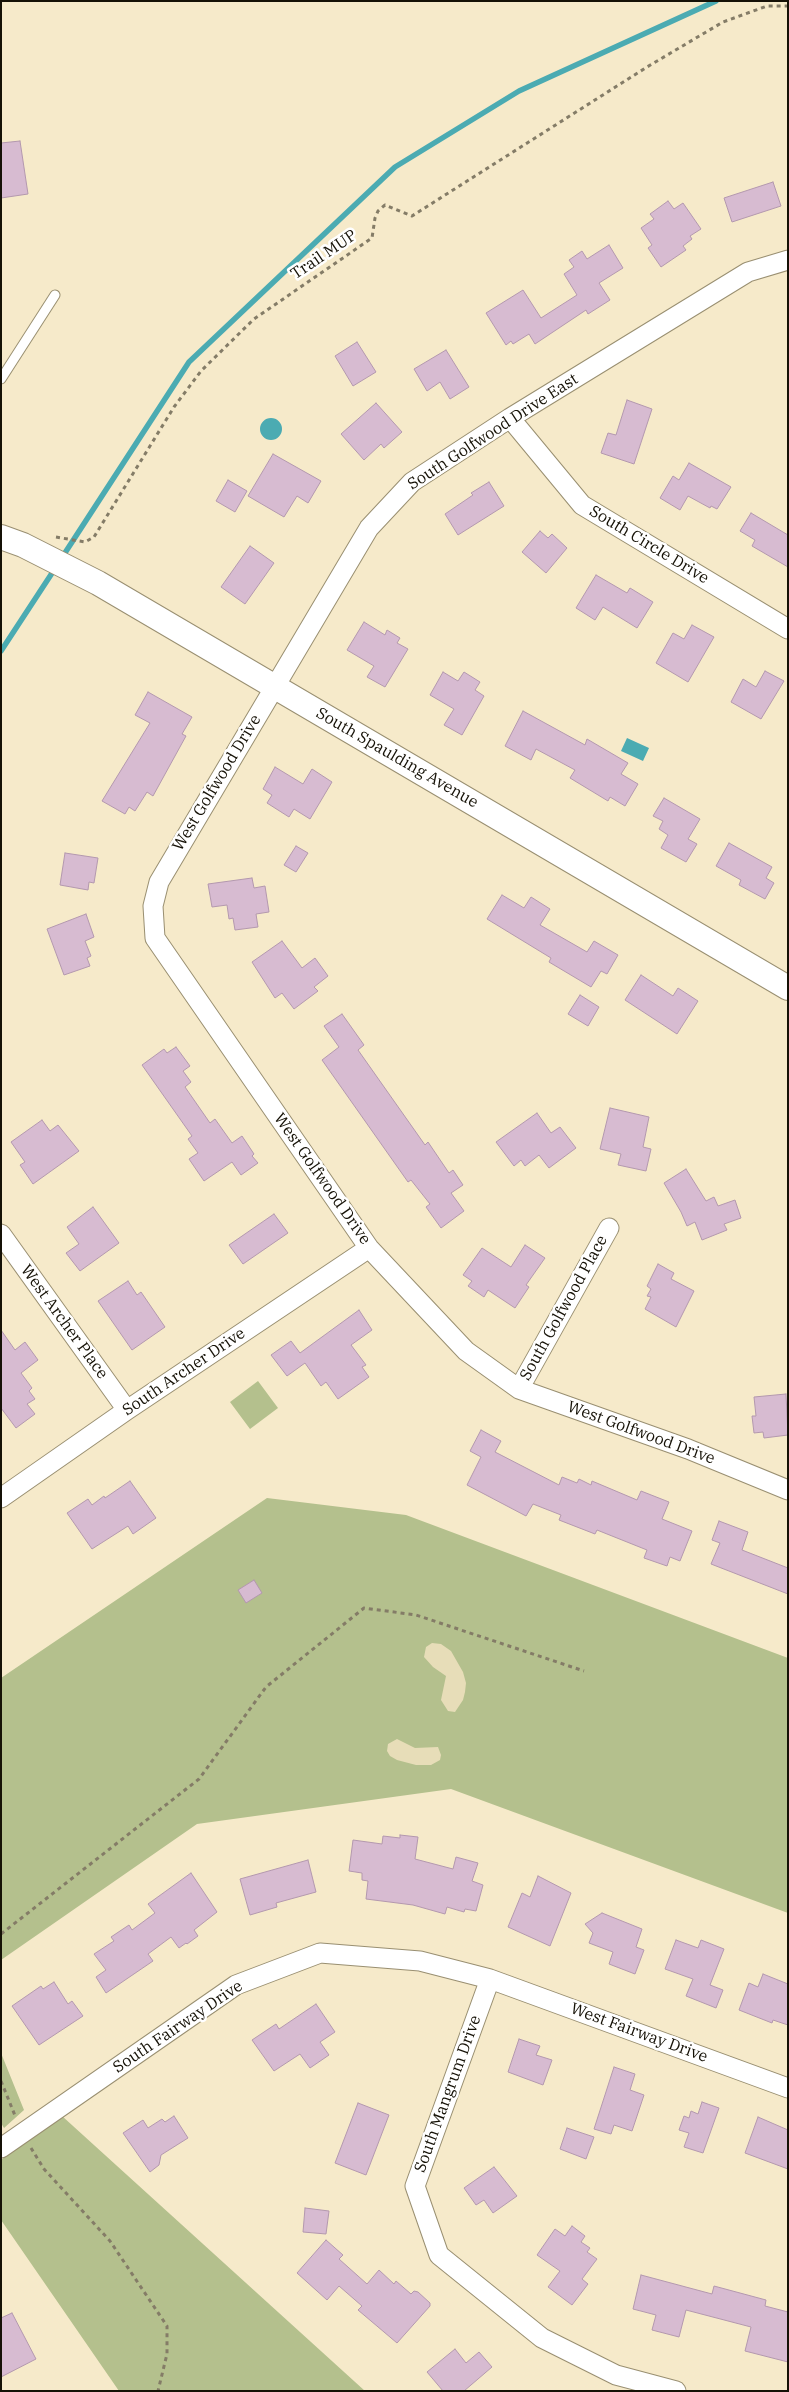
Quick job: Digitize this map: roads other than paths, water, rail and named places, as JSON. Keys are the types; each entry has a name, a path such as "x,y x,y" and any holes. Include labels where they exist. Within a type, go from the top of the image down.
{"street":[{"name":"South Golfwood Drive East","path":"275,687 369,528 412,482 510,418 748,272 788,260"},
{"name":"South Circle Drive","path":"510,418 582,505 788,629"},
{"name":"South Spaulding Avenue","path":"1,536 98,583 788,988"},
{"name":"West Golfwood Drive","path":"275,687 158,882 153,906 155,938 369,1248 466,1351 519,1389 688,1449 788,1490"},
{"name":"South Golfwood Place","path":"519,1389 609,1228"},
{"name":"West Archer Place","path":"1,1234 127,1410"},
{"name":"South Archer Drive","path":"1,1498 127,1410 369,1248"},
{"name":"South Fairway Drive","path":"1,2148 236,1985 320,1953 420,1961 490,1979"},
{"name":"West Fairway Drive","path":"490,1979 788,2088"},
{"name":"South Mangrum Drive","path":"490,1979 415,2186 439,2256 542,2338 616,2375 676,2391"}],"lane":[{"path":"1,379 54,295"}],"water":[{"path":"271,418 279,421 282,429 279,437 271,440 263,437 260,429 263,421"},
{"path":"627,738 649,748 643,761 621,751"}],"waterway":[{"path":"61,559 189,362 395,167 519,91 716,1"},
{"path":"1,651 56,567"}]}
